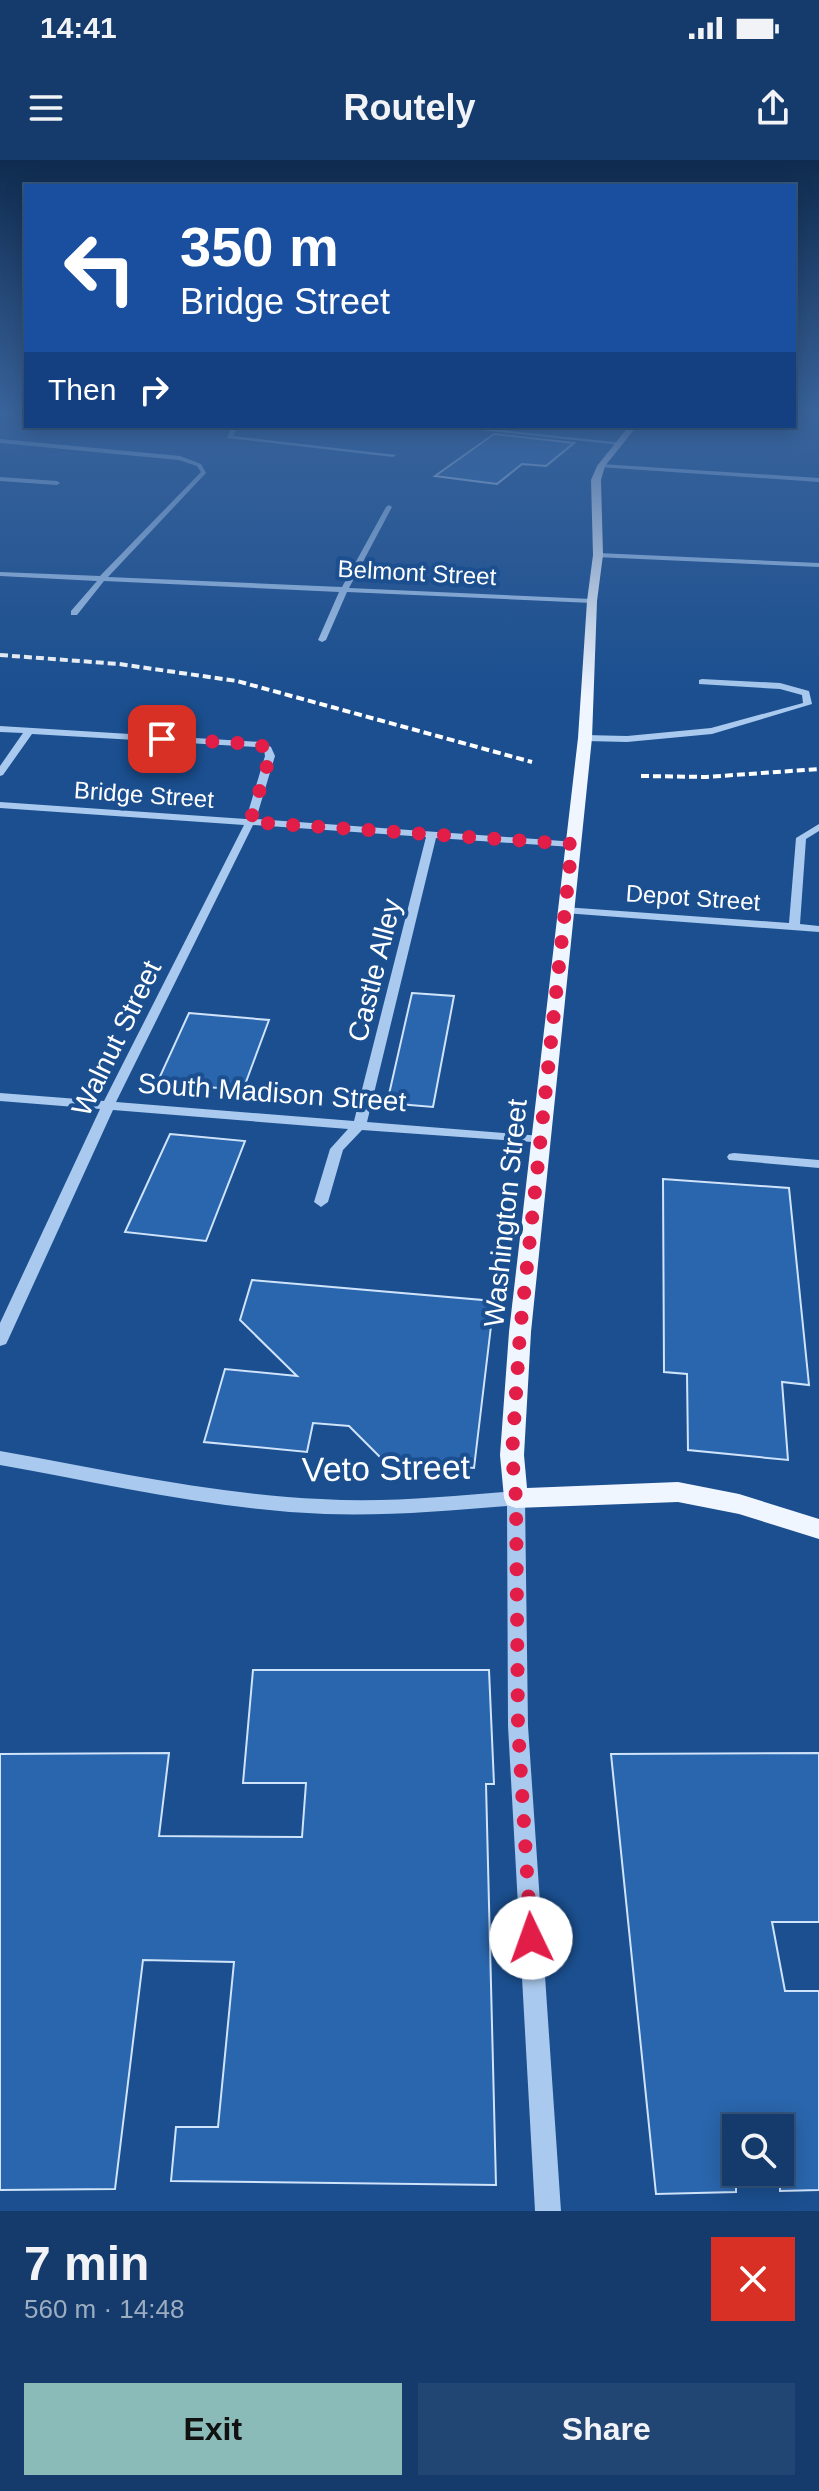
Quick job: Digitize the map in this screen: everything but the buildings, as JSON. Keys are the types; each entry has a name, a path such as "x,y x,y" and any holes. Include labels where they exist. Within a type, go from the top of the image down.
{"main road":[{"name":"Washington Street","path":"516,1498 512,1455 520,1332 585,738 592,601 598,555 597,506"},
{"name":"Veto Street","path":"516,1498 678,1492 739,1504 819,1529"}],"street":[{"path":"74,613 102,579 174,506"},
{"path":"322,640 344,590 389,507"},
{"path":"598,555 819,565"},
{"name":"Belmont Street","path":"0,574 592,601"},
{"path":"585,738 627,739 712,731 808,704 806,693 780,686 702,682"},
{"path":"0,729 29,731"},
{"path":"0,773 29,731"},
{"name":"Walnut Street","path":"0,1340 108,1106 250,822 270,756 268,749 258,744 29,731"},
{"name":"Bridge Street","path":"0,805 572,844"},
{"path":"794,927 801,838 819,827"},
{"name":"Castle Alley","path":"321,1202 337,1149 360,1124 432,834"},
{"name":"Depot Street","path":"564,910 819,929"},
{"name":"South Madison Street","path":"0,1097 541,1140"},
{"path":"734,1157 819,1164"},
{"name":"Veto Street","path":"0,1458 226,1497 298,1505 367,1508 516,1498"},
{"name":"Washington Street","path":"516,1498 518,1726 548,2211"}],"railway":[{"path":"0,655 119,664 237,681 532,762"},
{"path":"641,776 706,777 819,769"}],"route":[{"path":"162,739 258,744 268,749 270,756 250,822 572,844 520,1332 512,1455 516,1498 518,1726 531,1938"}]}
